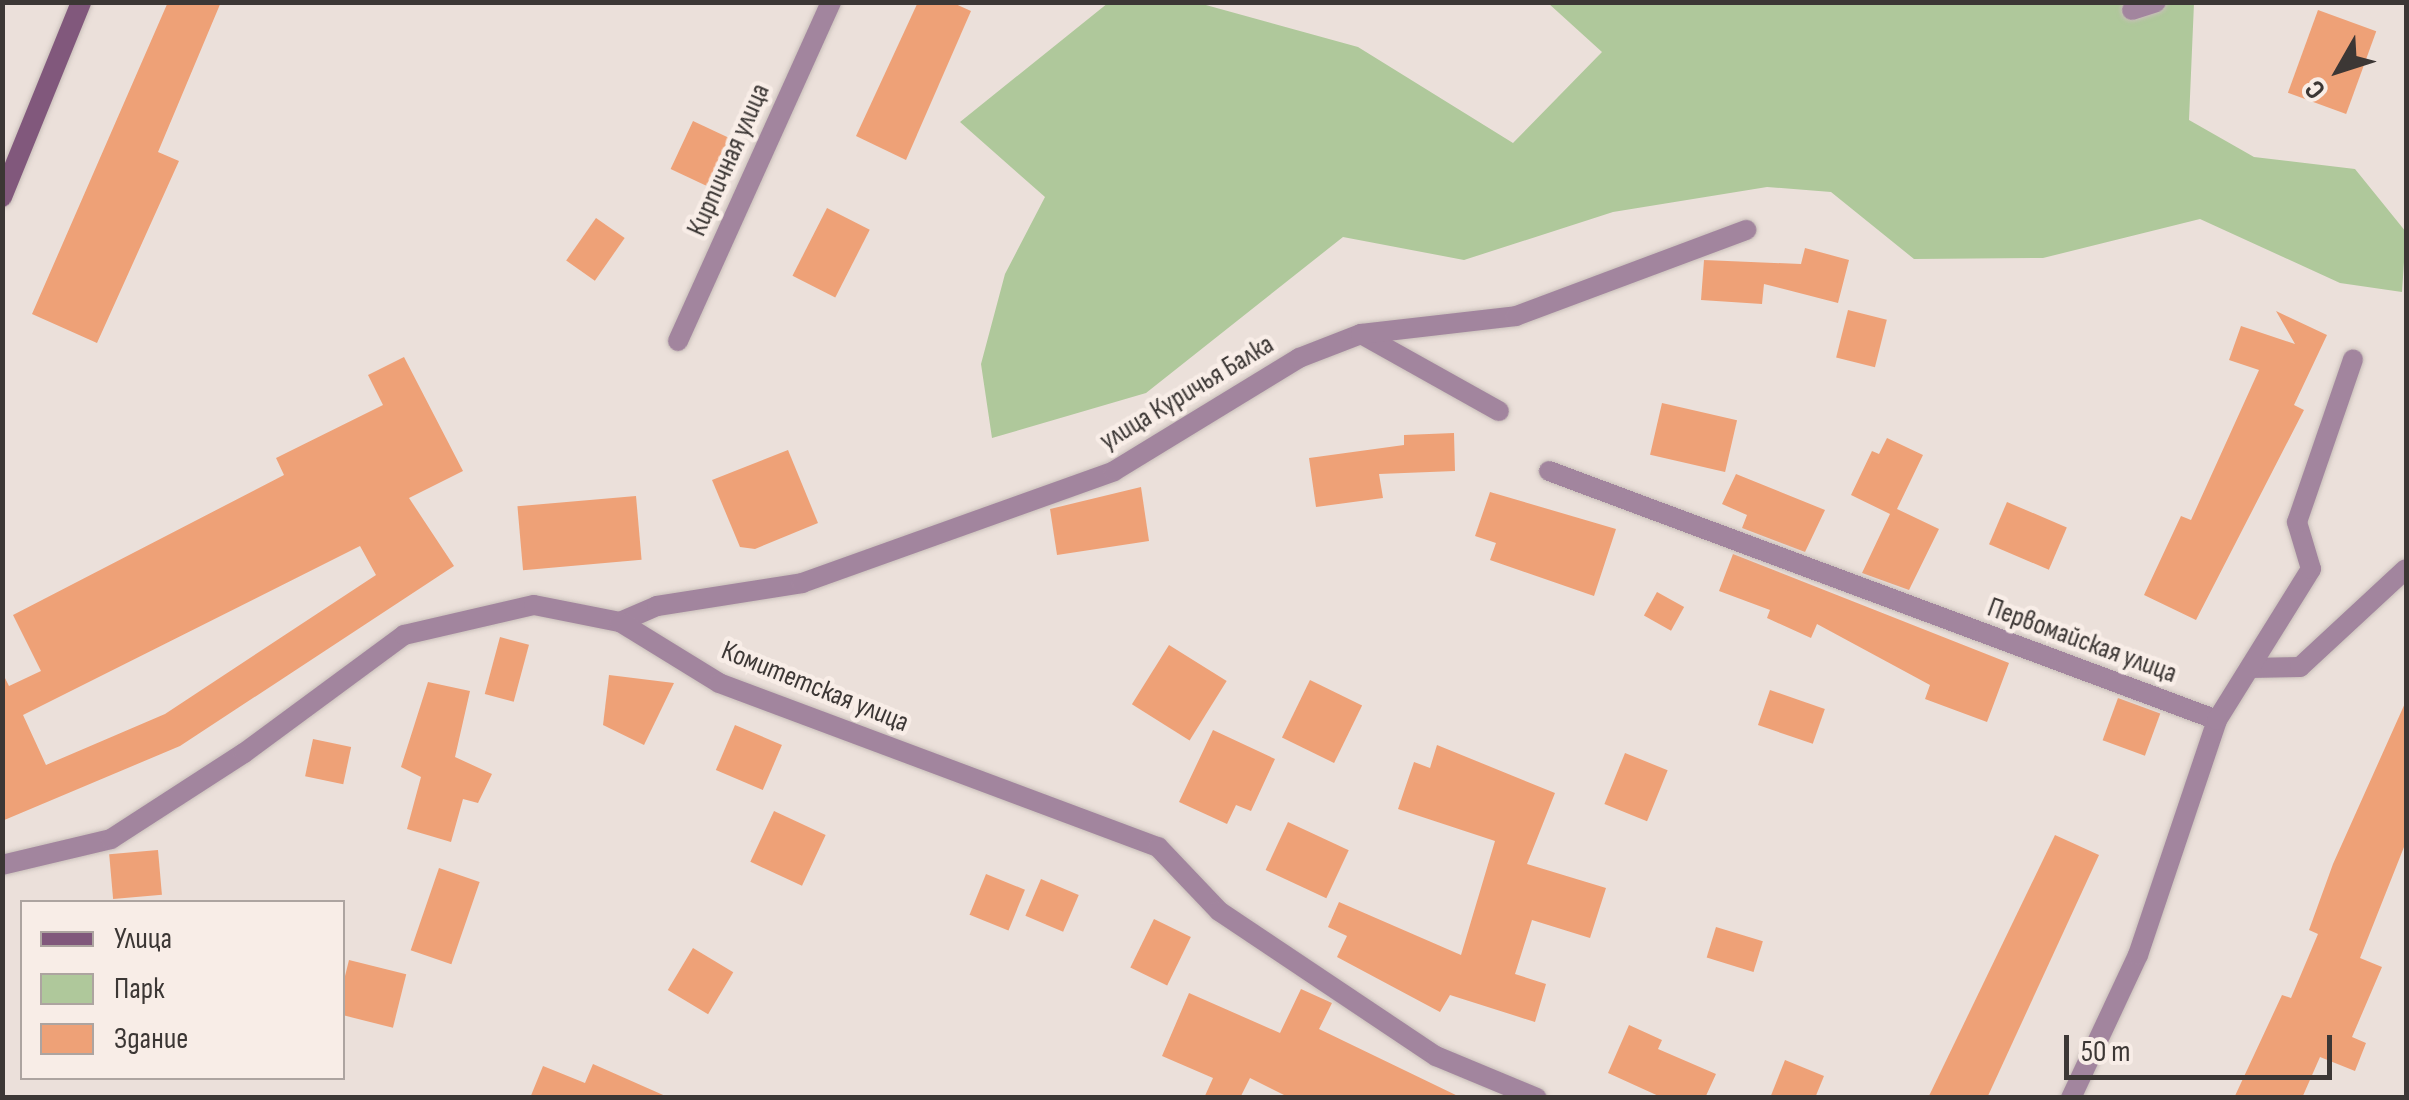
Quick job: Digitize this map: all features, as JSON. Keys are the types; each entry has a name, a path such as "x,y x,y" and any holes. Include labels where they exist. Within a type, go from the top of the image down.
{"main road":[{"path":"2,198 81,2"}],"street":[{"name":"Кирпичная улица","path":"678,341 831,2"},
{"path":"2132,10 2156,2"},
{"name":"улица Куричья Балка","path":"620,622 657,606 802,583 1114,472 1299,358 1361,334 1516,316 1746,230"},
{"path":"1361,334 1498,411"},
{"path":"2071,1098 2138,955 2217,720 2311,569 2297,522 2353,359"},
{"name":"Первомайская улица","path":"1548,471 2217,720"},
{"path":"2250,668 2300,667 2406,569"},
{"name":"Комитетская улица","path":"2,865 112,839 244,753 404,634 534,604 620,622 719,683 1158,847 1219,911 1436,1056 1538,1098"}],"green space":[{"path":"1195,2 1358,47 1513,143 1602,52 1548,3 2194,3 2189,120 2254,157 2355,169 2406,232 2402,292 2340,283 2200,219 2043,258 1914,259 1831,192 1767,187 1613,212 1464,260 1343,237 1146,393 992,438 981,364 1005,274 1045,197 960,122 1108,3"}],"building":[{"path":"168,2 221,2 158,152 179,161 97,343 32,314"},
{"path":"918,2 951,2 971,11 906,160 856,136"},
{"path":"2318,10 2376,31 2346,114 2288,93"},
{"path":"693,121 729,138 707,186 671,169"},
{"path":"827,208 870,230 835,298 792,276"},
{"path":"596,218 625,238 595,281 566,261"},
{"path":"1805,248 1849,260 1838,303 1764,284 1762,304 1701,300 1704,260 1801,264"},
{"path":"1848,310 1887,320 1875,367 1836,358"},
{"path":"2276,311 2327,335 2294,405 2304,410 2196,620 2144,595 2181,516 2191,520 2259,370 2229,360 2241,326 2295,344"},
{"path":"404,357 463,471 409,498 454,566 180,746 2,821 2,672 9,686 41,671 13,615 284,475 276,458 383,405 368,375","holes":["360,546 376,575 165,714 46,765 23,715"]},
{"path":"1662,403 1737,420 1725,472 1650,455"},
{"path":"1454,433 1455,471 1379,474 1383,498 1316,507 1309,458 1404,445 1404,435"},
{"path":"1887,438 1923,455 1897,509 1939,529 1909,590 1862,573 1890,514 1851,495 1872,451 1879,454"},
{"path":"788,450 818,523 755,549 740,547 712,480"},
{"path":"1736,474 1825,510 1805,552 1742,528 1747,515 1722,504"},
{"path":"1141,487 1149,541 1057,555 1050,509"},
{"path":"1490,492 1616,529 1594,596 1490,560 1496,543 1475,536"},
{"path":"636,496 642,560 523,570 517,506"},
{"path":"2007,502 2067,527 2049,570 1989,544"},
{"path":"1733,554 2009,663 1987,722 1925,699 1930,685 1817,624 1811,638 1767,618 1770,610 1719,591"},
{"path":"1657,592 1684,607 1671,631 1644,616"},
{"path":"500,637 529,645 514,702 485,694"},
{"path":"1169,645 1227,681 1190,740 1132,704"},
{"path":"609,675 674,683 644,745 603,725"},
{"path":"1310,680 1362,705 1334,763 1282,738"},
{"path":"428,682 470,691 455,757 492,774 478,803 463,799 451,842 407,829 421,777 401,767"},
{"path":"1770,690 1825,709 1813,744 1758,725"},
{"path":"2118,698 2160,713 2145,756 2103,740"},
{"path":"2406,701 2406,842 2360,958 2382,967 2352,1037 2366,1043 2355,1071 2320,1057 2302,1098 2234,1098 2282,995 2291,998 2318,934 2309,930 2333,864"},
{"path":"735,725 782,745 763,790 716,770"},
{"path":"1213,730 1275,759 1251,811 1236,805 1227,824 1179,802"},
{"path":"313,739 351,747 343,784 305,776"},
{"path":"1437,745 1555,793 1527,864 1606,888 1590,938 1532,920 1515,974 1546,984 1535,1022 1450,995 1440,1012 1337,957 1347,936 1328,927 1339,902 1461,955 1495,841 1398,809 1414,762 1430,768"},
{"path":"1625,753 1668,770 1647,821 1604,804"},
{"path":"774,811 826,835 802,886 750,862"},
{"path":"1288,822 1349,850 1326,898 1266,870"},
{"path":"2055,835 2099,855 1987,1098 1928,1098"},
{"path":"158,850 162,895 113,899 109,854"},
{"path":"439,868 480,882 451,964 411,950"},
{"path":"986,874 1025,890 1008,931 970,915"},
{"path":"1041,879 1079,895 1063,932 1025,916"},
{"path":"1154,919 1191,937 1167,986 1130,968"},
{"path":"1716,927 1763,941 1754,972 1707,958"},
{"path":"693,948 733,972 708,1014 668,990"},
{"path":"349,960 406,974 393,1028 345,1016"},
{"path":"1301,989 1332,1003 1319,1029 1462,1098 1290,1098 1250,1078 1240,1098 1204,1098 1213,1078 1162,1056 1189,993 1280,1033"},
{"path":"1629,1025 1662,1040 1658,1049 1716,1074 1705,1098 1663,1098 1608,1073"},
{"path":"1785,1060 1824,1076 1815,1098 1770,1098"},
{"path":"593,1064 670,1098 530,1098 543,1066 585,1083"}]}
